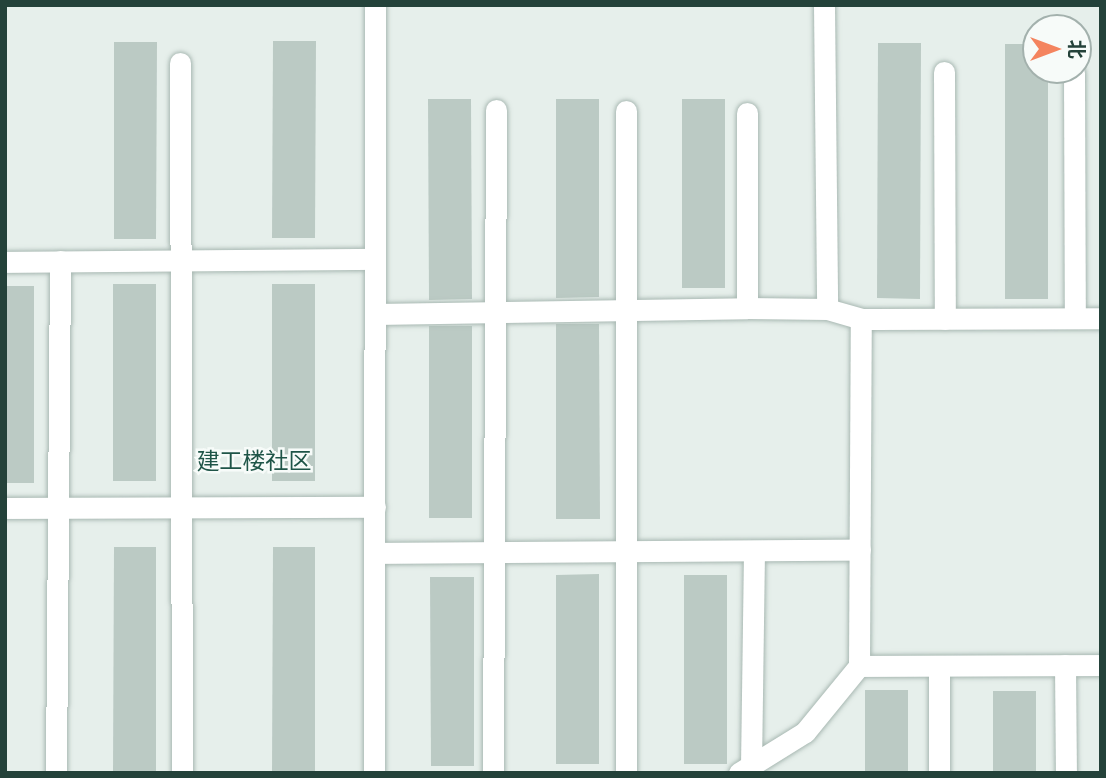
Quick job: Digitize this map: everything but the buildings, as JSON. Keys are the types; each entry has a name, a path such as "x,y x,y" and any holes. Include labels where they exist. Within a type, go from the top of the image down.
{"street":[{"path":"374,773 375,5"},
{"path":"824,5 827,309"},
{"path":"180,64 182,773"},
{"path":"944,72 945,319"},
{"path":"1074,84 1075,318"},
{"path":"493,773 496,110"},
{"path":"625,111 625,773"},
{"path":"747,113 747,308"},
{"path":"5,262 375,259"},
{"path":"56,773 60,261"},
{"path":"375,314 747,308 827,309 861,319 1101,318"},
{"path":"745,769 805,732 859,666 861,319"},
{"path":"5,508 375,507"},
{"path":"375,553 860,550"},
{"path":"745,769 754,551"},
{"path":"1065,665 1066,773"},
{"path":"859,666 1101,665"},
{"path":"939,666 939,773"}],"district":[{"name":"建工楼社区","path":"254,462"}]}
